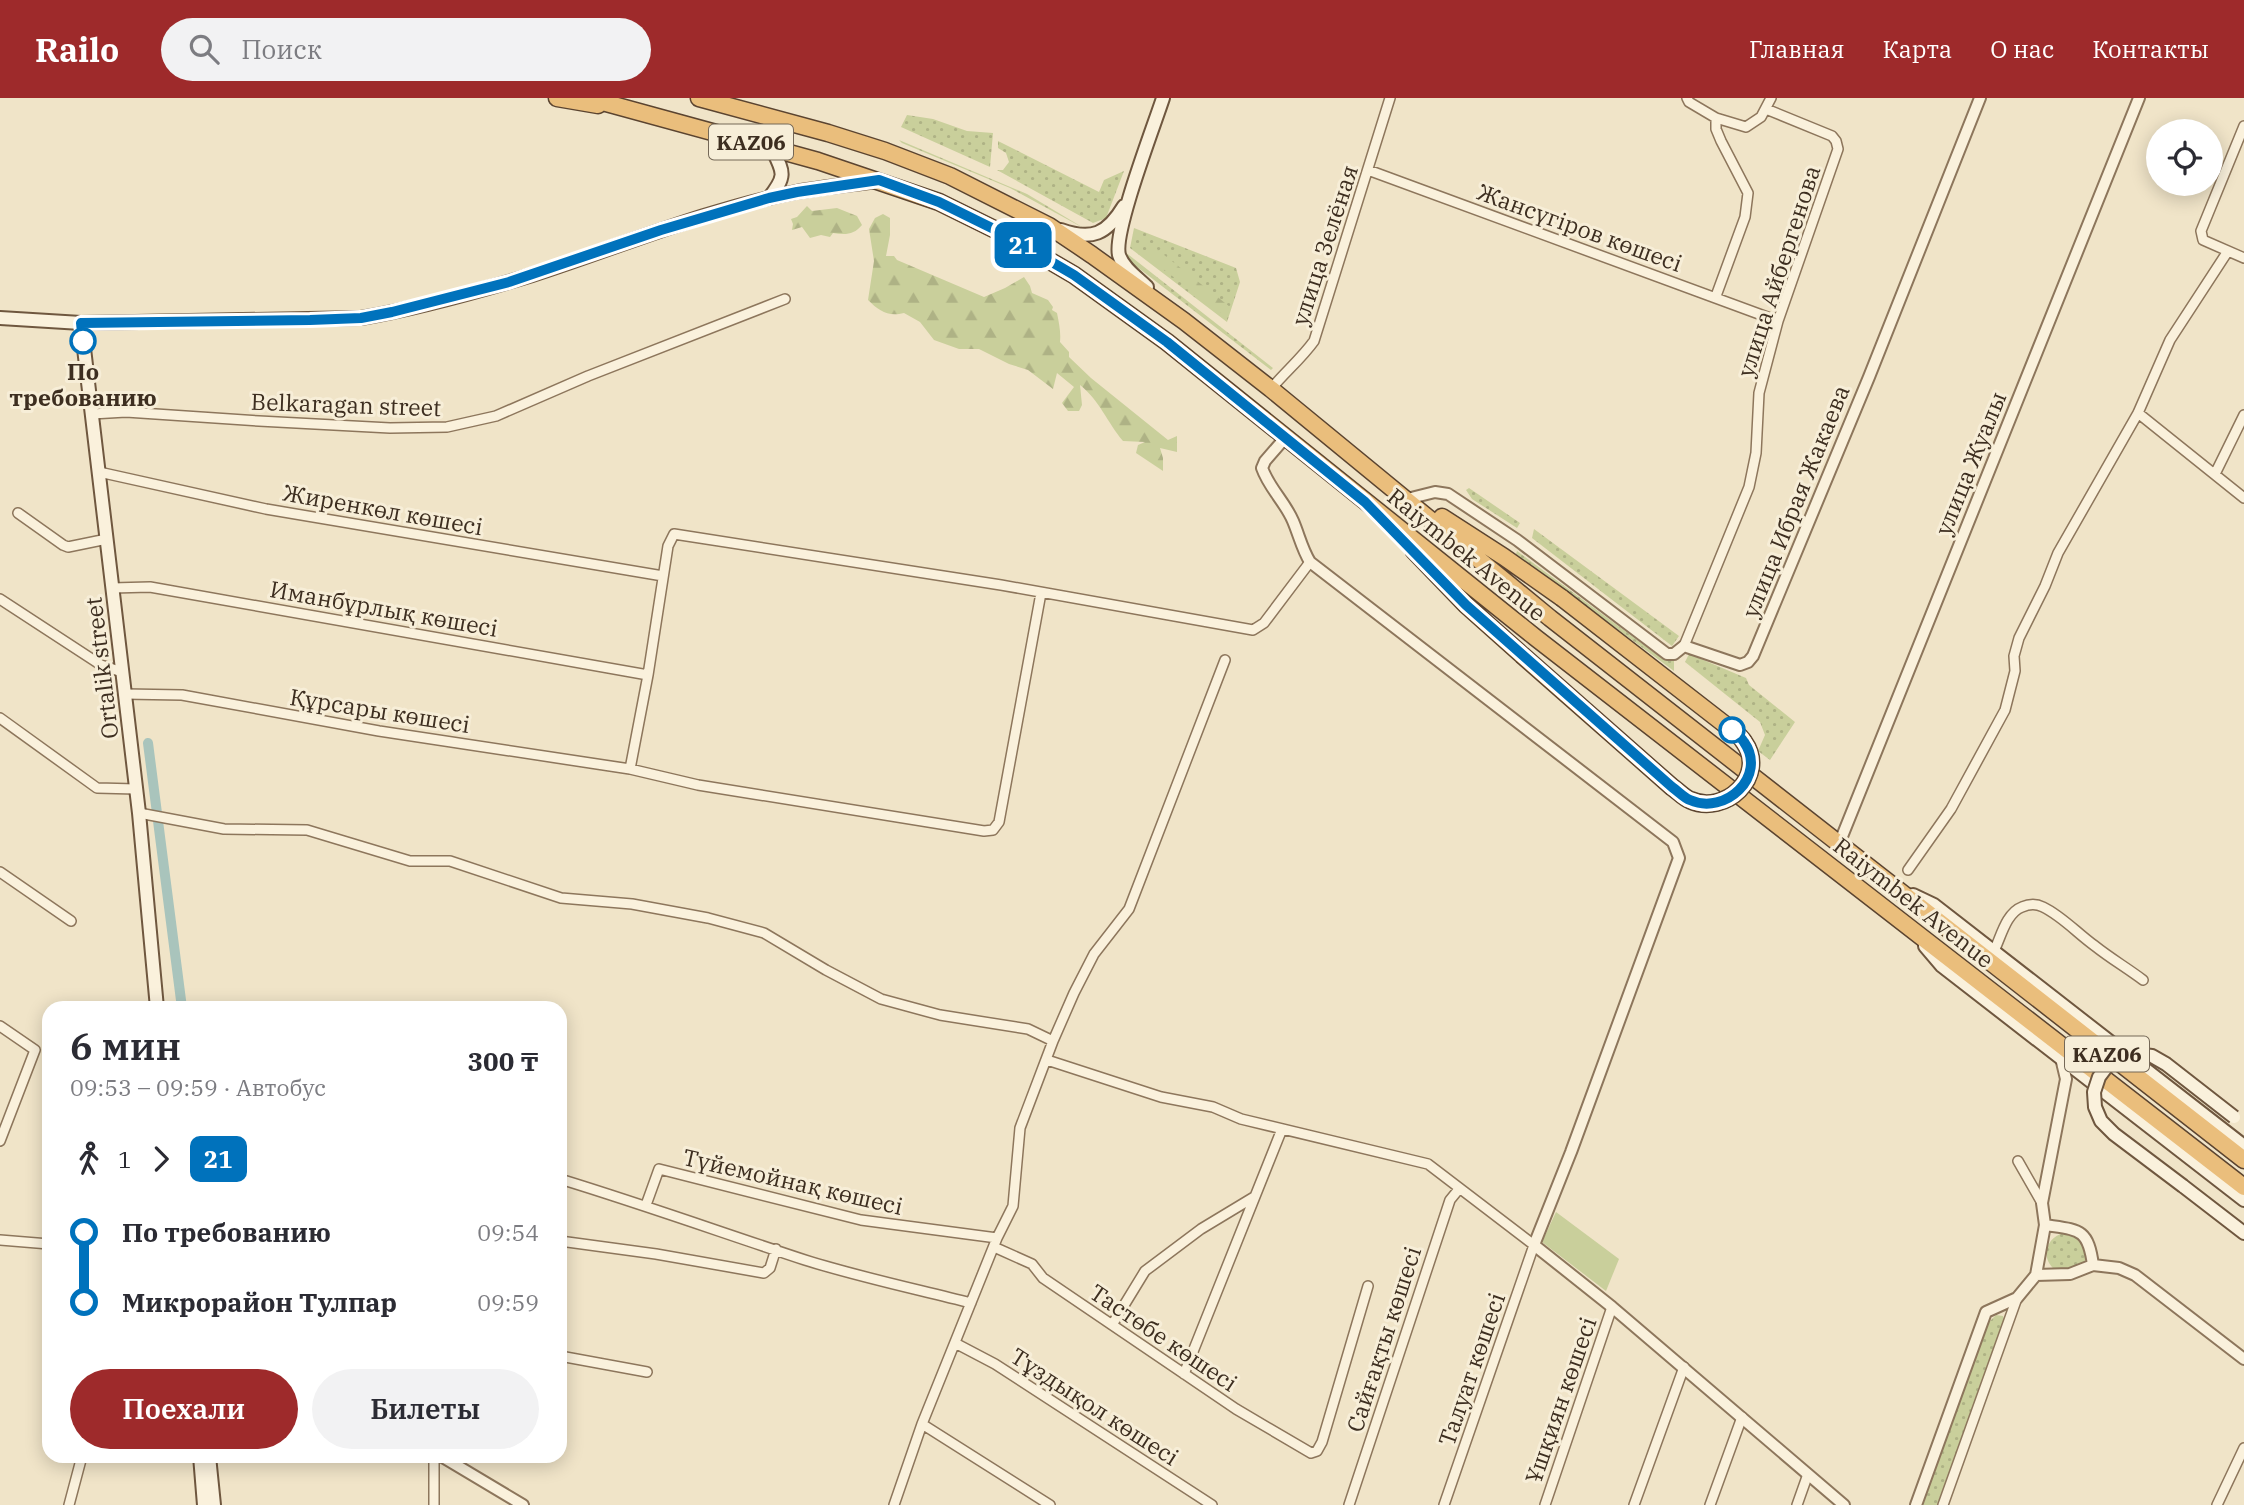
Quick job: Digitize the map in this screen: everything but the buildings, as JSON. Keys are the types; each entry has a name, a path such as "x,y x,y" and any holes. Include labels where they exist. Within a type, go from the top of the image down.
{"highway":[{"path":"557,98 621,108"},
{"name":"Raiymbek Avenue","path":"588,98 771,147 879,180 939,202 1004,234 1074,275 1167,342 1536,638 2244,1187"},
{"name":"Raiymbek Avenue","path":"699,98 828,133 885,152 950,176 1049,226 1184,321 1561,626 2244,1160"},
{"path":"1365,502 1466,605 1662,779 1690,800 1709,805 1724,802 1740,791 1748,778 1751,761 1745,743 1732,730 1562,598 1504,557 1383,480"}],"main road":[{"path":"1163,98 1129,197 1118,243 1119,256 1129,270 1184,321"},
{"path":"769,198 781,183 783,174 771,147"},
{"path":"0,318 81,323 361,318 496,285 661,230 769,198 879,180"},
{"path":"1049,226 1076,236 1088,237 1101,233 1118,216 1129,197"},
{"name":"Ortalik street","path":"81,323 139,813 156,1001"},
{"path":"1894,887 1934,905 2244,1146"},
{"path":"1909,927 1942,966 2244,1200"},
{"path":"2239,1121 2152,1056 2136,1054 2120,1058 2108,1065 2099,1077 2094,1092 2095,1107 2101,1121 2114,1134 2244,1233"},
{"path":"201,1463 204,1505"},
{"path":"210,1463 214,1505"}],"street":[{"name":"улица Зелёная","path":"1271,389 1314,341 1390,98"},
{"path":"1687,98 1689,102 1716,118 1746,127 1761,117 1771,98"},
{"name":"улица Ибрая Жакаева","path":"1517,540 1667,654 1674,654 1684,646 1740,665 1748,662 1753,656 1863,390 1980,98"},
{"name":"улица Жуалы","path":"1839,844 2138,98"},
{"name":"улица Айбергенова","path":"1684,646 1749,487 1756,453 1759,393 1778,321 1838,149 1832,136 1766,109"},
{"path":"1716,118 1716,129 1721,141 1748,193 1745,217 1716,296"},
{"path":"2244,126 2201,231 2203,240 2244,258"},
{"name":"Жансүгіров көшесі","path":"1368,170 1778,321"},
{"path":"1908,870 1951,809 2005,710 2015,671 2014,656 2024,627 2058,553 2138,413 2171,340 2228,251"},
{"name":"Belkaragan street","path":"92,414 125,412 377,427 447,427 496,416 588,376 785,299"},
{"path":"2138,413 2244,498"},
{"path":"2215,474 2244,415"},
{"path":"1285,438 1262,468 1267,481 1293,521 1310,562 1673,842 1679,858 1572,1152 1534,1245"},
{"name":"Жиренкөл көшесі","path":"99,472 266,509 663,576"},
{"path":"1411,498 1435,492 1448,494 1517,540 1504,557"},
{"path":"18,513 68,547 107,539"},
{"path":"630,769 668,546 671,537 678,534 1253,630 1264,622 1310,562"},
{"name":"Иманбұрлық көшесі","path":"113,587 150,587 648,675"},
{"name":"Құрсары көшесі","path":"125,694 181,695 379,731 630,769 698,785 984,831 993,830 999,822 1041,593"},
{"path":"0,598 101,665 122,672"},
{"path":"895,1505 922,1424 1013,1206 1020,1128 1074,993 1094,954 1129,909 1225,660"},
{"path":"0,718 97,788 136,789"},
{"path":"139,813 224,828 307,830 410,861 450,861 561,898 632,904 708,918 764,933 881,999 940,1015 1028,1029 1054,1041"},
{"path":"0,872 71,921"},
{"path":"1994,951 2015,911 2027,905 2041,906 2143,980"},
{"path":"0,1026 35,1051 0,1141"},
{"path":"1943,1505 2017,1298 2036,1275 2045,1225 2042,1203 2066,1079 2061,1058"},
{"path":"1047,1060 1161,1097 1213,1107 1241,1119 1428,1164 1612,1307 1844,1505"},
{"path":"2063,1091 2071,1083 2085,1077"},
{"path":"1184,1374 1282,1129"},
{"path":"2018,1161 2042,1203"},
{"name":"Түйемойнақ көшесі","path":"646,1205 659,1169 861,1220 996,1242"},
{"path":"567,1181 646,1205 805,1260 971,1303"},
{"name":"Сайғақты көшесі","path":"1349,1505 1450,1199 1459,1189"},
{"path":"1112,1325 1145,1271 1201,1229 1254,1197"},
{"path":"2045,1225 2080,1233 2089,1242 2093,1265"},
{"path":"0,1240 42,1243"},
{"path":"567,1242 764,1273 770,1268 776,1250"},
{"name":"Тастөбе көшесі","path":"996,1242 1032,1264 1042,1278 1184,1374 1302,1450 1311,1453 1317,1451 1322,1442 1368,1286"},
{"name":"Талуат көшесі","path":"1444,1505 1534,1245"},
{"path":"2036,1275 2070,1274 2093,1265 2119,1268 2135,1275 2244,1359"},
{"path":"1916,1505 1986,1312 2017,1298"},
{"name":"Ұшқиян көшесі","path":"1545,1505 1612,1307"},
{"name":"Тұздықол көшесі","path":"955,1343 995,1364 1212,1505"},
{"path":"567,1357 647,1373"},
{"path":"1634,1505 1684,1367"},
{"path":"1710,1505 1742,1417"},
{"path":"922,1424 1050,1505"},
{"path":"2217,1505 2244,1448"},
{"path":"69,1505 80,1463"},
{"path":"434,1505 435,1463"},
{"path":"453,1463 523,1505"},
{"path":"1797,1505 1808,1474"}],"green space":[{"path":"907,115 933,119 967,131 993,133 990,167 901,127"},
{"path":"899,140 1027,194 1087,230 1010,188"},
{"path":"998,141 1099,192 1104,180 1124,171 1106,218 1093,223 997,170 1003,170 1009,162 1006,153 998,148"},
{"path":"807,206 812,211 837,208 857,216 862,225 849,234 833,233 830,237 821,235 810,238 802,227 792,230 791,219 797,217"},
{"path":"883,214 890,218 886,256 894,256 897,260 984,297 1024,277 1032,293 1048,300 1052,310 1057,313 1060,342 1069,352 1069,357 1168,440 1177,436 1177,452 1160,448 1163,471 1136,453 1138,445 1145,442 1123,441 1093,398 1080,385 1082,405 1079,411 1068,411 1062,403 1074,387 1057,373 1053,389 1028,370 979,349 959,349 934,340 920,322 904,313 884,312 872,304 868,300 874,261 869,229 875,218"},
{"path":"1134,228 1236,268 1240,282 1227,322 1130,248"},
{"path":"1154,247 1230,307 1222,314 1150,259 1149,252"},
{"path":"1125,252 1273,368 1271,370 1132,263"},
{"path":"1469,488 1520,523 1517,528 1472,499 1466,490"},
{"path":"1534,529 1679,636 1672,646 1532,538"},
{"path":"1517,551 1663,659 1674,661 1674,671 1516,554"},
{"path":"1689,654 1746,678 1749,685 1795,722 1770,760 1758,751 1765,735 1760,722 1685,662"},
{"path":"1556,1212 1619,1259 1606,1291 1542,1242"},
{"path":"2064,1233 2076,1236 2083,1244 2086,1254 2083,1266 2058,1272 2049,1262 2047,1250 2052,1240"},
{"path":"1996,1315 2003,1316 2005,1322 1937,1505 1923,1505 1988,1323"}],"waterway":[{"path":"148,743 181,1001"}],"bus line":[{"name":"21","path":"83,341 81,323 310,320 361,318 392,312 509,282 661,230 769,198 879,180 939,202 1004,234 1074,275 1167,342 1365,502 1466,605 1690,800 1709,805 1724,802 1740,791 1748,778 1751,761 1745,743 1732,730"}],"place":[{"name":"По требованию","path":"83,341"}]}
